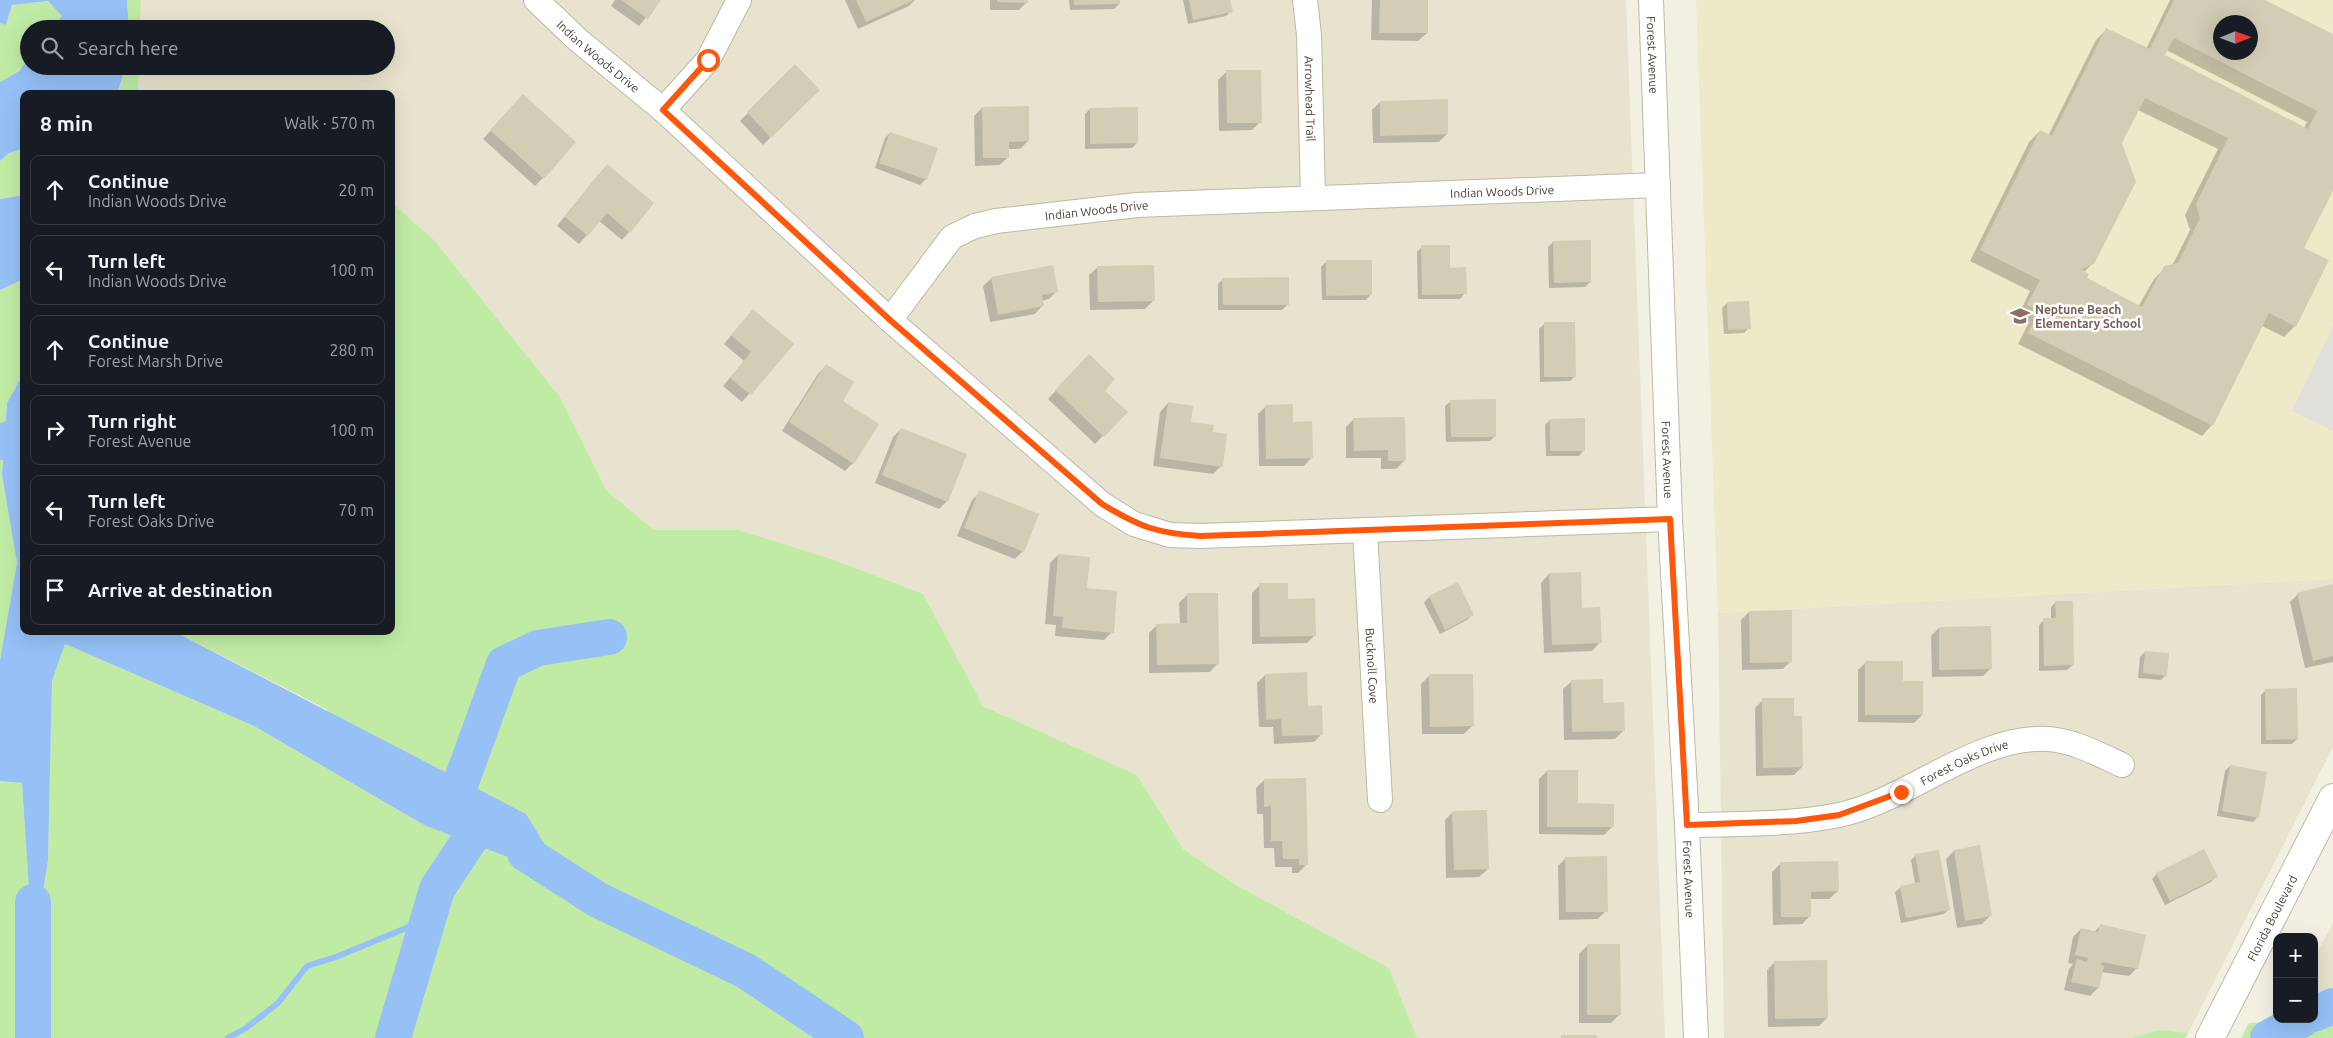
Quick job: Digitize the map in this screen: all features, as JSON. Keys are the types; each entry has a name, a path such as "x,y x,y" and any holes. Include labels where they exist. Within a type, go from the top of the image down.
{"street":[{"name":"Indian Woods Drive","path":"536,0 578,40 663,110 890,320 952,236 974,226 996,221 1137,205 1658,185"},
{"path":"663,110 708,60 739,0"},
{"name":"Arrowhead Trail","path":"1305,0 1309,35 1313,197"},
{"name":"Forest Avenue","path":"1651,0 1670,519 1687,825 1696,1038"},
{"path":"890,320 1102,504 1134,524 1170,535 1200,536 1365,531 1670,519"},
{"name":"Bucknoll Cove","path":"1365,531 1380,800"},
{"name":"Forest Oaks Drive","path":"1687,825 1796,821 1839,815 1901,792 1973,754 2010,743 2047,739 2082,746 2122,765"},
{"name":"Florida Boulevard","path":"2210,1038 2333,798"}],"shaded area":[{"path":"141,0 1626,0 1665,1038 1417,1038 1389,968 1238,886 1183,849 1137,775 983,706 923,594 739,530 654,530 606,490 560,397 434,240 395,206 395,90 138,90 139,75 395,75 395,20 140,20"},
{"name":"Neptune Beach Elementary School","path":"1696,0 2333,0 2333,579 1718,613"},
{"path":"2333,326 2333,431 2292,411"},
{"path":"2333,579 2333,747 2188,1033 2159,1030 2131,1038 1724,1038 1718,613"},
{"path":"2333,923 2333,995 2318,1003 2318,978 2318,951"}],"green space":[{"path":"127,0 141,0 140,20 128,20"},
{"path":"49,1 62,16 59,20 20,20 20,69 0,82 0,23 6,25 12,5"},
{"path":"123,75 139,75 138,90 118,90"},
{"path":"20,149 20,196 0,199 0,161 9,153"},
{"path":"395,206 434,240 560,397 606,490 654,530 739,530 831,559 923,594 983,706 1137,775 1183,849 1238,886 1389,968 1417,1038 0,1038 0,781 22,783 33,948 48,861 52,681 65,644 254,726 424,825 326,709 181,635 395,635"},
{"path":"20,281 20,379 7,403 2,475 17,563 0,660 0,290"},
{"path":"2333,995 2333,1038 2241,1038 2249,1023 2318,1023 2318,1003"},
{"path":"2159,1030 2188,1033 2185,1038 2131,1038"}],"water":[{"path":"0,0 127,0 128,20 59,20 62,16 48,1 12,5 6,25 0,23"},
{"path":"20,70 20,75 123,75 118,90 20,90 20,149 9,153 0,161 0,82"},
{"path":"20,196 20,281 0,290 0,199"},
{"path":"20,379 20,635 181,635 526,814 566,879 424,825 254,726 65,644 52,681 48,861 33,951 22,783 0,781 0,660 17,563 2,475 7,403"}],"building":[{"path":"621,0 661,0 648,19"},
{"path":"856,0 914,0 866,22"},
{"path":"997,0 1028,0 1028,3 997,2"},
{"path":"1074,0 1120,0 1120,4 1074,5"},
{"path":"1189,0 1230,0 1233,12 1193,20"},
{"path":"1380,0 1428,0 1428,33 1379,33"},
{"path":"2174,0 2265,0 2333,34 2333,191 2304,248 2329,260 2296,327 2269,313 2213,426 2028,333 2039,311 2027,305 2040,280 1980,250 2040,130 2052,136 2106,28 2150,49","holes":["2213,15 2258,15 2258,60 2217,60 2317,111 2308,129 2165,55 2174,38 2213,58","2145,98 2228,138 2196,204 2200,218 2178,263 2164,266 2142,307 2087,278 2089,274 2081,269 2094,264 2136,182 2122,143"]},
{"path":"795,64 820,90 771,138 747,112"},
{"path":"1226,70 1261,70 1262,123 1227,123"},
{"path":"523,94 576,142 544,179 490,130"},
{"path":"1448,99 1448,134 1380,136 1380,101"},
{"path":"1029,106 1029,141 1009,142 1009,158 983,158 982,107"},
{"path":"1138,107 1138,143 1090,144 1090,108"},
{"path":"890,132 938,148 927,180 879,163"},
{"path":"607,164 654,203 630,233 607,213 588,236 565,217"},
{"path":"1591,240 1591,282 1554,283 1553,241"},
{"path":"1421,245 1450,245 1450,268 1466,267 1467,294 1422,295"},
{"path":"1326,260 1372,260 1372,295 1326,296"},
{"path":"1053,265 1058,292 1042,295 1044,306 998,315 991,277"},
{"path":"1154,265 1155,301 1098,302 1097,266"},
{"path":"1289,277 1289,305 1223,305 1222,278"},
{"path":"1749,301 1751,329 1728,330 1727,302"},
{"path":"753,309 794,344 751,395 730,378 751,352 731,335"},
{"path":"1544,322 1575,322 1576,377 1544,377"},
{"path":"1089,354 1115,379 1105,391 1128,412 1104,437 1055,390"},
{"path":"826,364 854,382 843,401 879,424 854,464 789,422"},
{"path":"1496,399 1496,437 1451,437 1450,400"},
{"path":"1168,402 1193,406 1191,422 1214,425 1213,432 1227,434 1223,467 1160,458"},
{"path":"1293,404 1293,422 1312,421 1313,458 1266,459 1265,405"},
{"path":"1405,417 1406,461 1388,461 1388,450 1354,451 1353,418"},
{"path":"1585,418 1585,451 1550,451 1550,419"},
{"path":"901,428 967,454 948,502 882,475"},
{"path":"979,490 1039,514 1024,552 964,528"},
{"path":"1058,554 1090,557 1087,588 1117,591 1114,633 1062,628 1063,617 1053,616"},
{"path":"1581,572 1582,608 1600,607 1602,643 1552,645 1549,573"},
{"path":"1458,582 1474,615 1445,630 1429,596"},
{"path":"1259,583 1288,583 1288,599 1315,598 1316,636 1260,637"},
{"path":"2333,584 2333,656 2313,661 2297,593"},
{"path":"1187,593 1218,593 1219,664 1157,665 1156,624 1187,623"},
{"path":"2055,601 2073,601 2074,665 2044,666 2043,618 2056,618"},
{"path":"1792,610 1792,662 1750,663 1749,611"},
{"path":"1991,626 1992,669 1939,670 1939,627"},
{"path":"2145,651 2169,653 2167,676 2143,673"},
{"path":"1865,661 1903,661 1903,681 1923,681 1923,715 1865,715"},
{"path":"1307,672 1308,706 1322,705 1323,735 1282,736 1281,719 1266,720 1265,674"},
{"path":"1429,674 1473,674 1474,726 1430,727"},
{"path":"1603,679 1603,703 1624,702 1625,731 1572,732 1571,680"},
{"path":"2297,688 2298,739 2266,740 2265,689"},
{"path":"1762,698 1794,698 1794,716 1802,716 1803,767 1763,768"},
{"path":"2230,765 2267,772 2259,818 2222,811"},
{"path":"1547,770 1578,770 1578,803 1614,804 1614,827 1547,827"},
{"path":"1306,778 1308,865 1299,865 1299,859 1283,859 1282,841 1271,841 1271,806 1264,807 1264,779"},
{"path":"1487,810 1489,869 1454,870 1452,811"},
{"path":"1980,845 1992,916 1965,921 1954,850"},
{"path":"2204,849 2218,877 2170,901 2156,873"},
{"path":"1939,850 1950,910 1906,918 1900,886 1920,882 1915,854"},
{"path":"1607,856 1608,912 1566,912 1565,857"},
{"path":"1838,861 1839,891 1811,892 1811,917 1781,917 1780,862"},
{"path":"2100,924 2146,935 2138,969 2102,962 2101,965 2104,966 2099,988 2071,982 2077,959 2087,962 2088,958 2075,955 2081,928 2098,932"},
{"path":"1587,944 1620,944 1621,1015 1587,1015"},
{"path":"1827,960 1828,1018 1775,1019 1774,961"},
{"path":"1561,1035 1597,1035 1597,1038 1561,1038"}],"waterway":[{"path":"0,442 20,435"},
{"path":"452,807 504,664 538,648 609,637"},
{"path":"393,1038 437,889 480,824"},
{"path":"525,853 598,900 746,971 846,1038"},
{"path":"33,902 33,1038"},
{"path":"228,1038 246,1028 278,1003 307,966 336,957 428,919"},
{"path":"2318,1012 2333,1006"},
{"path":"2268,1038 2296,1023"}],"place":[{"name":"Neptune Beach Elementary School","path":"2020,316"}],"route":[{"path":"708,60 663,110 890,320 1102,504 1134,524 1170,535 1200,536 1670,519 1687,825 1796,821 1839,815 1901,792"}]}
